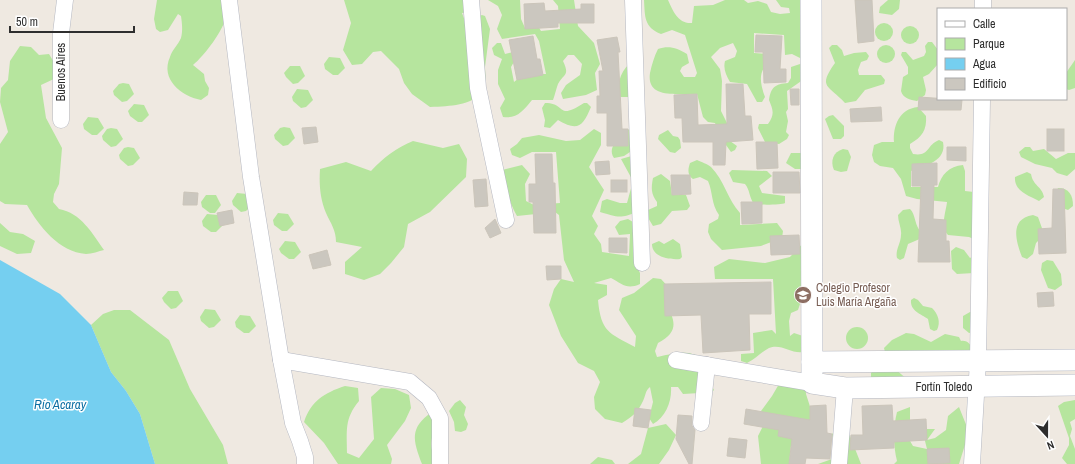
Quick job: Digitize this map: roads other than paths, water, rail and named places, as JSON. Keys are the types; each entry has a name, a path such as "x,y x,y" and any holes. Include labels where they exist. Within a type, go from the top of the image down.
{"street":[{"name":"Buenos Aires","path":"61,120 61,33 65,0"},
{"path":"228,0 252,176 281,360 293,424 302,446 305,464"},
{"path":"471,0 478,88 506,220"},
{"path":"633,0 642,263"},
{"path":"811,0 812,372"},
{"path":"972,464 975,387 978,361 982,100"},
{"path":"281,360 410,382 429,398 440,418 440,464"},
{"path":"676,360 707,365 812,372 978,361 1075,360"},
{"path":"701,423 707,365"},
{"name":"Fortín Toledo","path":"812,372 845,388 1075,385"},
{"path":"839,464 845,388"}],"water":[{"name":"Río Acaray","path":"0,260 60,294 91,325 111,372 126,391 140,414 155,464 0,464"}],"place":[{"name":"Colegio Profesor Luis María Argaña","path":"803,295"}]}
